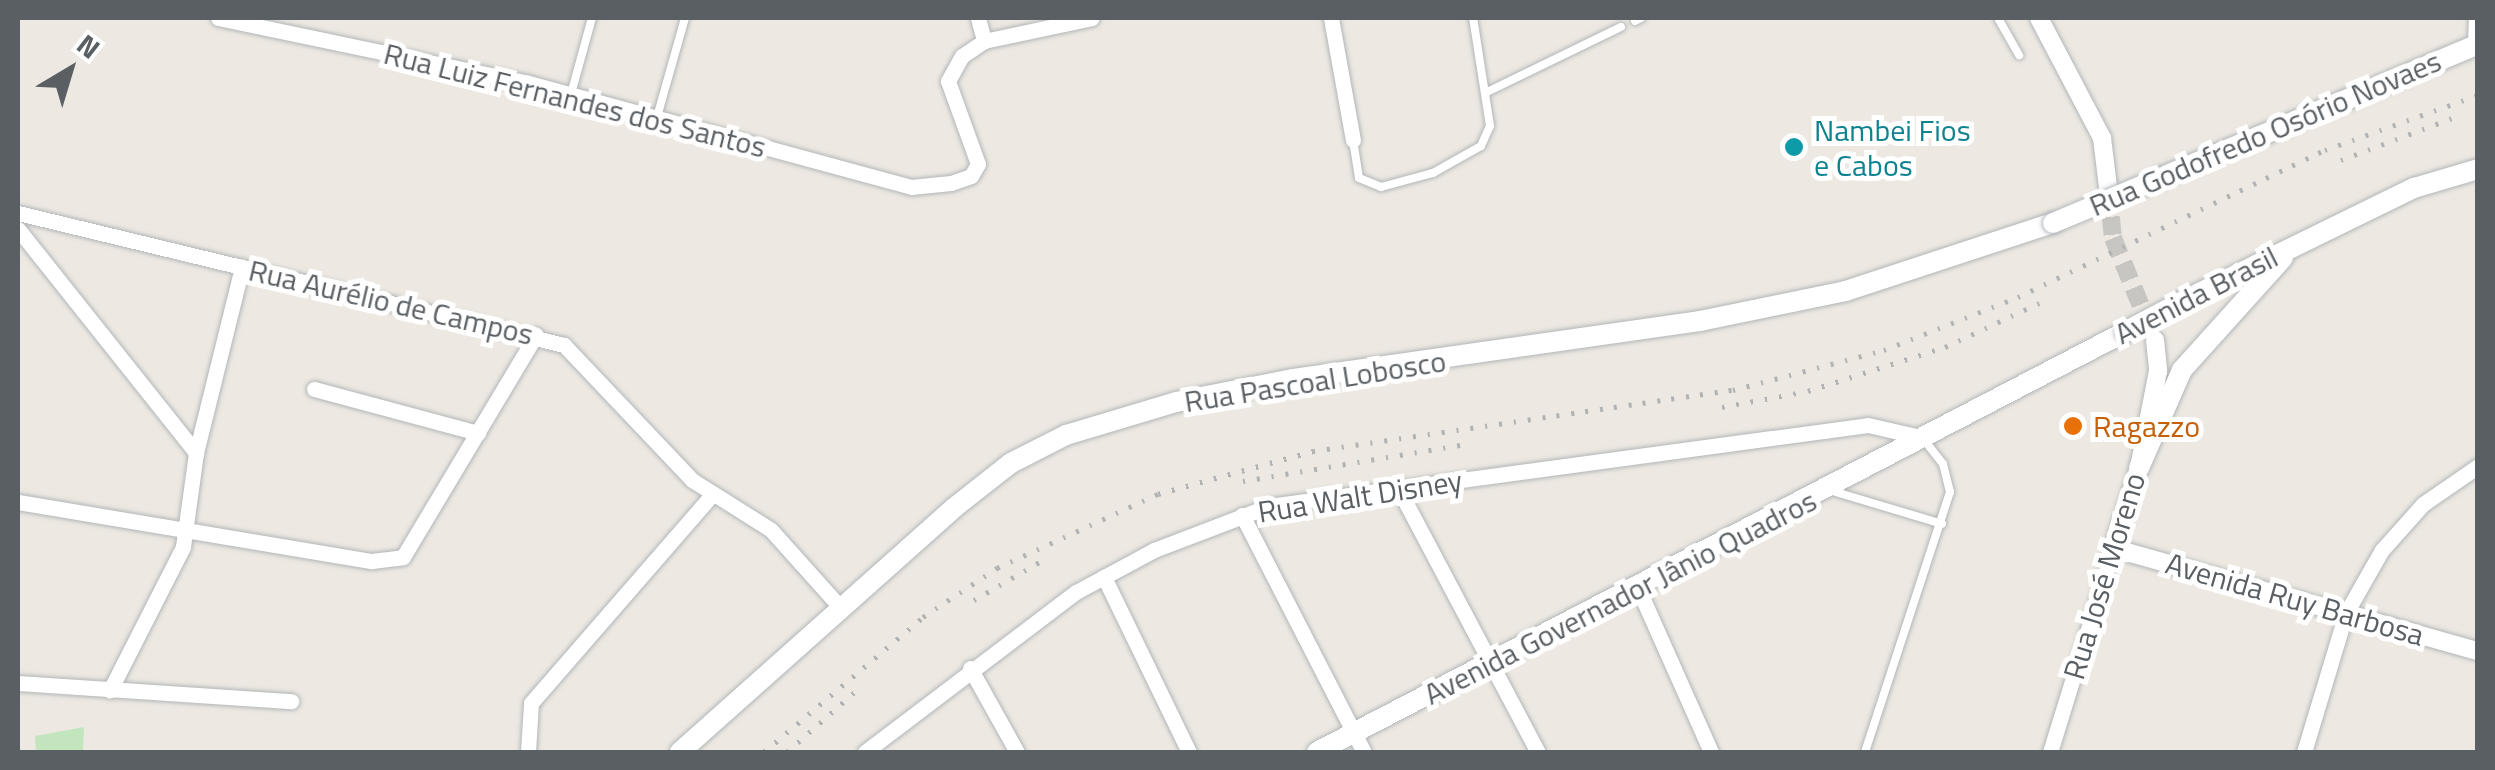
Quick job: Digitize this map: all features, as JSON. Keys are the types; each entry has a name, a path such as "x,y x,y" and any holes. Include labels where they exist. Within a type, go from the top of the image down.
{"main road":[{"name":"Rua Godofredo Osório Novaes","path":"2053,222 2476,44"},
{"name":"Avenida Brasil","path":"1920,437 2299,242 2414,188 2478,169"},
{"name":"Rua Pascoal Lobosco","path":"680,752 1010,463 1118,416 1293,380 1584,339 1828,295 2053,222"},
{"path":"2140,468 2182,370 2235,304 2299,242"},
{"name":"Avenida Governador Jânio Quadros","path":"1317,752 1829,490 1920,437"}],"street":[{"name":"Rua Luiz Fernandes dos Santos","path":"218,18 571,94 911,187 930,187 971,176 978,164 948,81 962,56 984,41"},
{"path":"978,18 984,41 1092,18"},
{"path":"1331,18 1353,140"},
{"path":"2038,18 2102,138 2108,187"},
{"path":"2476,18 2476,44"},
{"name":"Rua Aurélio de Campos","path":"18,212 536,335 586,362 659,448 712,494 771,530 841,608"},
{"path":"18,229 196,453"},
{"path":"110,690 167,584 188,527 196,453 242,267"},
{"path":"18,502 188,527 372,561 402,557 536,335"},
{"name":"Rua José Moreno","path":"2050,752 2140,468 2158,371 2156,340"},
{"path":"314,389 478,434"},
{"name":"Rua Walt Disney","path":"865,752 970,668 1104,578 1242,515 1290,502 1868,424 1920,437"},
{"path":"2304,752 2346,612 2382,550 2424,504 2478,466"},
{"path":"1398,488 1538,752"},
{"path":"528,752 531,703 712,494"},
{"path":"1242,515 1364,752"},
{"name":"Avenida Ruy Barbosa","path":"2113,548 2478,651"},
{"path":"1104,578 1189,752"},
{"path":"1638,588 1712,752"},
{"path":"970,668 1017,752"},
{"path":"18,683 291,701"}],"lane":[{"path":"571,94 592,18"},
{"path":"657,117 685,18"},
{"path":"1353,140 1359,178 1368,185 1432,174 1481,146 1490,126 1473,18"},
{"path":"1998,18 2019,55"},
{"path":"1486,92 1620,27"},
{"path":"1865,752 1942,524 1948,475 1920,437"},
{"path":"1829,490 1942,524"}],"green space":[{"path":"84,727 83,752 36,752 35,736"}],"tunnel":[{"path":"2108,190 2113,238 2155,340"}],"railway":[{"path":"764,752 923,617 997,568 1158,494 1313,451 1733,390 1884,350 2018,297 2325,150 2478,95"},
{"path":"2341,160 2463,114"},
{"path":"1722,407 1808,391 1945,347 2048,299"},
{"path":"1243,481 1460,445"},
{"path":"974,600 1043,560"},
{"path":"787,752 859,688"}],"place":[{"name":"Nambei Fios e Cabos","path":"1794,147"},
{"name":"Ragazzo","path":"2073,426"}]}
